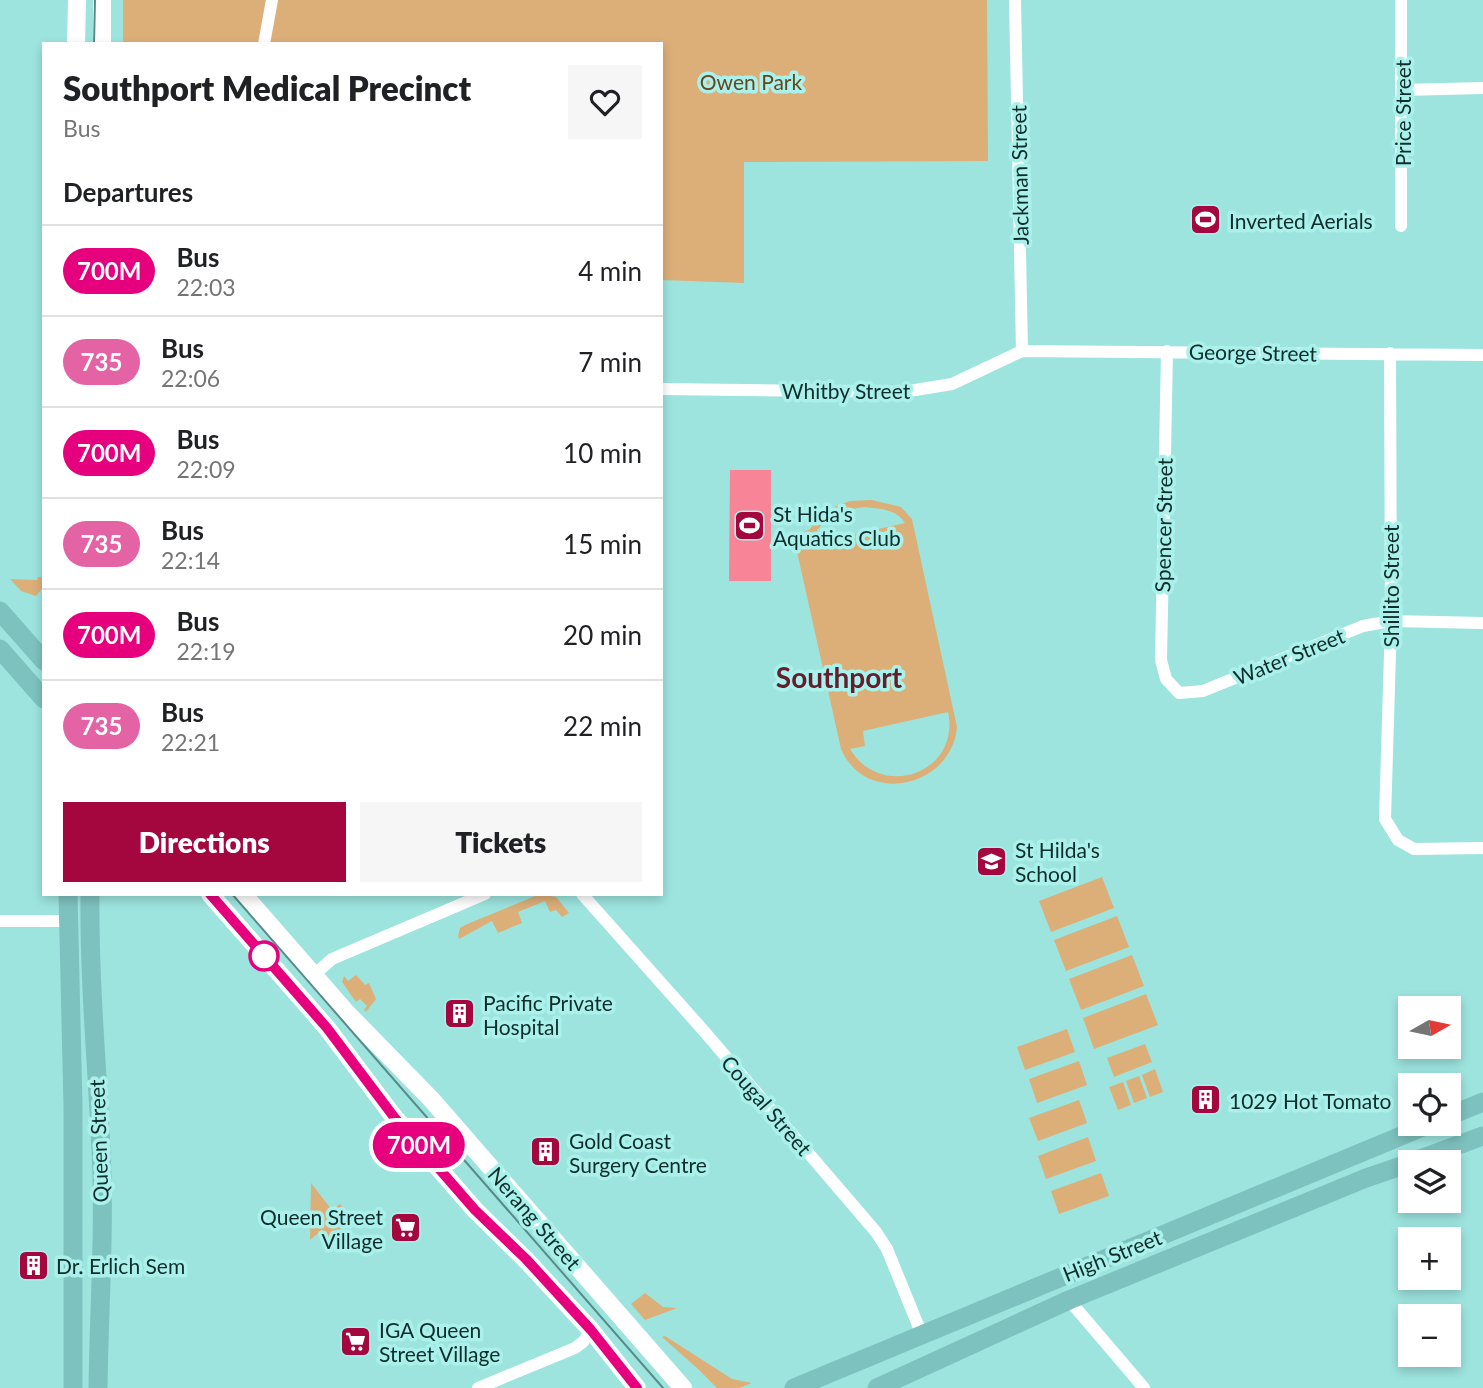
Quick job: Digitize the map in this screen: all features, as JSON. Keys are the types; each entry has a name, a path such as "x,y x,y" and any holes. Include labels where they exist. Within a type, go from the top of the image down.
{"main road":[{"path":"76,42 77,0"},
{"path":"102,0 102,42"},
{"path":"0,611 42,659"},
{"path":"20,634 42,633"},
{"path":"0,649 42,697"},
{"name":"Queen Street","path":"68,896 73,1107 73,1388"},
{"name":"Queen Street","path":"90,896 95,1066 101,1151 102,1263 98,1388"},
{"name":"Nerang Street","path":"212,896 327,1028 382,1102 475,1210 526,1259 591,1330 637,1388"},
{"name":"Nerang Street","path":"245,896 345,1011 432,1099 683,1388"},
{"path":"1461,1111 1483,1102"},
{"name":"High Street","path":"794,1388 1401,1136"},
{"name":"High Street","path":"1444,1150 1483,1136"},
{"name":"High Street","path":"877,1388 1069,1300 1398,1167"}],"street":[{"path":"264,42 272,0"},
{"name":"Jackman Street","path":"1015,0 1022,351"},
{"name":"Price Street","path":"1401,0 1401,226"},
{"path":"1402,90 1483,88"},
{"name":"George Street","path":"1022,351 1483,355"},
{"name":"Whitby Street","path":"663,389 903,392 952,384 1022,351"},
{"name":"Spencer Street","path":"1167,351 1161,660 1166,679 1179,693"},
{"name":"Shillito Street","path":"1390,353 1391,621 1385,819 1398,840 1414,849 1483,848"},
{"name":"Water Street","path":"1179,693 1203,691 1363,626 1391,621 1483,623"},
{"path":"314,975 332,959 480,896"},
{"name":"Cougal Street","path":"584,896 712,1040 876,1232 887,1249 922,1335"},
{"path":"0,921 68,921"},
{"path":"1069,1300 1138,1386"},
{"path":"478,1388 575,1348 591,1330"}],"green space":[{"name":"Owen Park","path":"123,0 987,0 988,161 744,162 744,283 663,280 663,42 123,42"},
{"path":"872,500 901,507 912,519 957,727 952,748 940,764 925,776 906,782 887,783 869,778 853,767 841,749 793,534 809,530 820,517 838,505 850,501","holes":["865,507 893,512 905,523 820,542 817,530 833,516","948,712 949,733 943,751 931,764 916,773 898,776 880,774 864,765 850,749 865,746 863,731"]},
{"path":"42,577 42,588 36,596 21,591 10,579 37,580"},
{"path":"1102,877 1114,908 1051,932 1039,901"},
{"path":"535,896 556,897 569,913 562,917 556,910 550,912 545,901 518,912 522,923 498,933 492,921 459,939 460,928"},
{"path":"1117,916 1129,947 1066,971 1054,940"},
{"path":"1132,955 1144,986 1081,1010 1069,979"},
{"path":"356,975 365,985 369,983 376,999 366,1012 364,1010 367,1006 360,999 356,1002 342,982 344,976 348,981"},
{"path":"1146,994 1158,1025 1094,1049 1083,1018"},
{"path":"1067,1029 1075,1052 1025,1070 1017,1047"},
{"path":"1145,1044 1152,1062 1114,1077 1107,1058"},
{"path":"1079,1061 1087,1085 1037,1103 1029,1079"},
{"path":"1155,1069 1163,1092 1150,1097 1142,1075"},
{"path":"1139,1076 1147,1098 1134,1103 1126,1081"},
{"path":"1123,1082 1131,1105 1118,1110 1109,1087"},
{"path":"1079,1100 1087,1123 1038,1141 1029,1118"},
{"path":"1088,1137 1096,1161 1046,1179 1038,1156"},
{"path":"1101,1173 1109,1196 1059,1214 1051,1191"},
{"path":"311,1183 332,1210 340,1204 346,1211 335,1245 322,1230 310,1240"},
{"path":"645,1293 663,1307 677,1308 645,1320 631,1304"},
{"path":"665,1336 732,1379 752,1383 739,1388 717,1388 662,1337"}],"shaded area":[{"name":"St Hida's Aquatics Club","path":"730,470 771,470 771,581 729,581"}],"tram line":[{"path":"94,42 95,0"},
{"path":"234,896 663,1388"}],"bus line":[{"name":"700M","path":"212,896 327,1028 394,1117 475,1210 526,1259 591,1330 637,1388"}],"place":[{"name":"Inverted Aerials","path":"1206,220"},
{"name":"St Hida's Aquatics Club","path":"750,525"},
{"name":"St Hilda's School","path":"992,861"},
{"name":"Pacific Private Hospital","path":"460,1014"},
{"name":"1029 Hot Tomato","path":"1206,1100"},
{"name":"Gold Coast Surgery Centre","path":"546,1152"},
{"name":"Queen Street Village","path":"406,1228"},
{"name":"Dr. Erlich Sem","path":"33,1265"},
{"name":"IGA Queen Street Village","path":"356,1341"}],"district":[{"name":"Southport","path":"839,677"}]}
